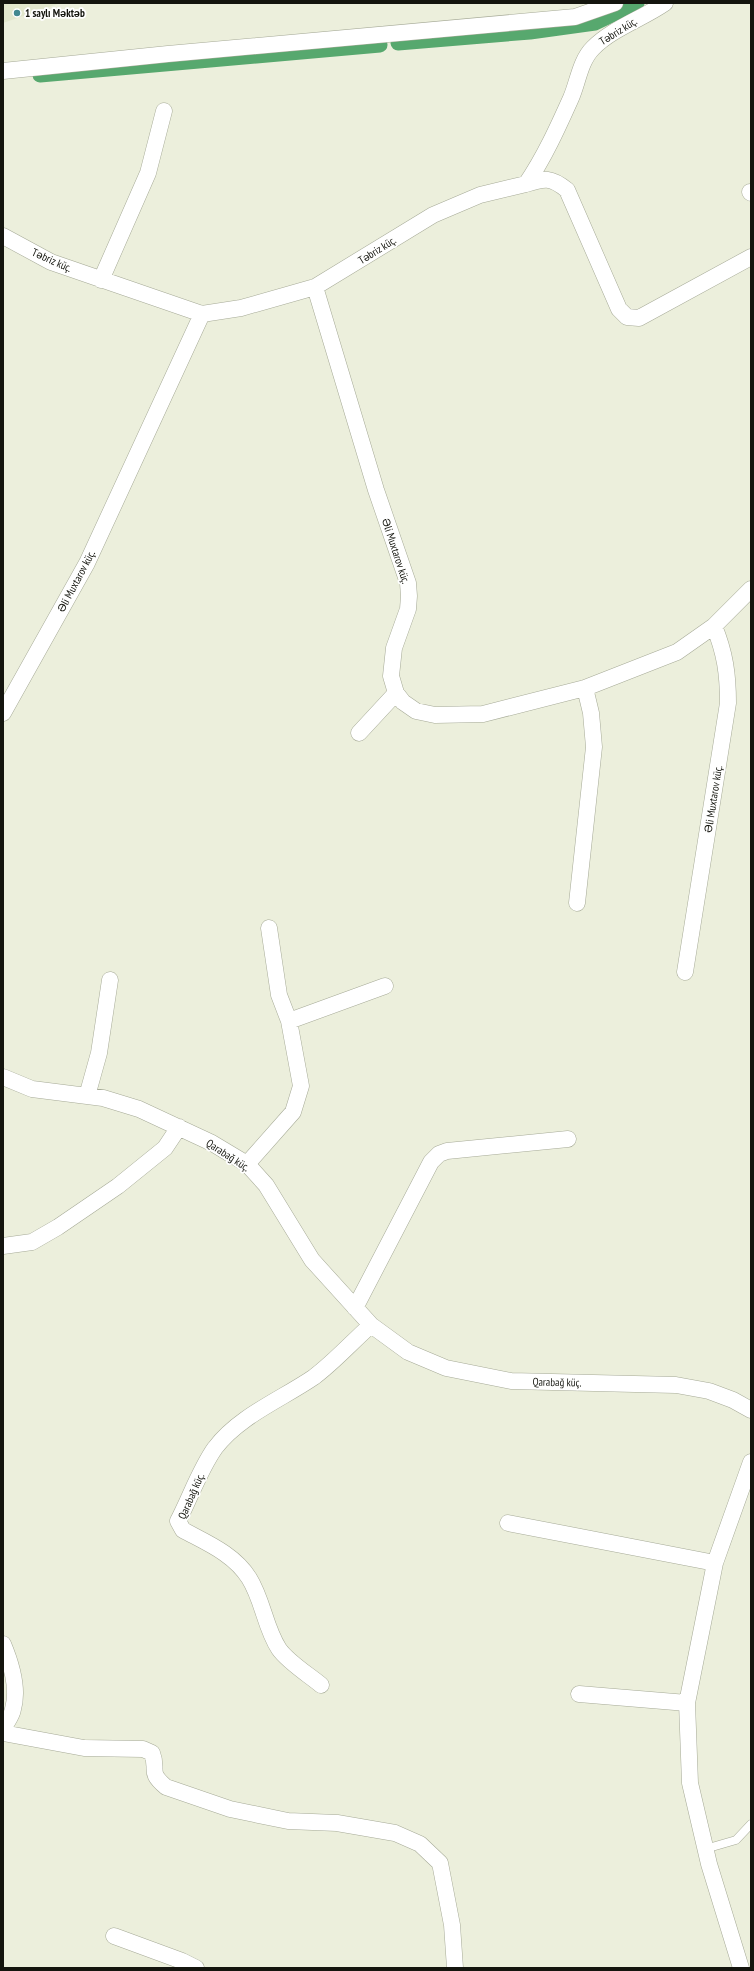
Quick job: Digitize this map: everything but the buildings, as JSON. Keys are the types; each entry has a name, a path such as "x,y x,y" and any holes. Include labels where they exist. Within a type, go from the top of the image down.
{"street":[{"path":"3,71 175,53 575,17 615,3"},
{"name":"Təbriz küç.","path":"3,236 51,262 202,314 241,308 315,287 433,215 480,195 526,184 536,170 562,117 585,59 592,49 603,39 665,3"},
{"path":"101,280 148,173 164,111"},
{"path":"526,184 546,178 558,182 567,190 619,309 627,317 639,318 751,256"},
{"name":"Əli Muxtarov küç.","path":"315,287 376,490 408,583 408,609 394,655 391,676 396,693"},
{"name":"Əli Muxtarov küç.","path":"3,713 87,563 202,314"},
{"path":"359,733 396,693 403,702 416,711 435,715 449,715 483,714 585,688 677,652 714,626 751,589"},
{"name":"Əli Muxtarov küç.","path":"685,972 728,703 728,678 723,649 714,626"},
{"path":"577,903 594,747 592,713 585,688"},
{"path":"247,1164 293,1112 301,1086 289,1021 280,995 269,928"},
{"path":"87,1096 99,1053 110,980"},
{"path":"289,1021 385,986"},
{"name":"Qarabağ küç.","path":"3,1077 32,1089 103,1098 139,1109 212,1143 247,1164 266,1186 312,1260 370,1325 408,1352 446,1368 511,1381 676,1385 709,1391 733,1400 751,1410"},
{"path":"3,1246 32,1242 58,1227 118,1186 164,1148 179,1127"},
{"path":"355,1308 431,1162 439,1154 447,1151 568,1138"},
{"name":"Qarabağ küç.","path":"321,1685 279,1649 268,1625 260,1600 249,1578 236,1563 216,1548 183,1530 178,1521 207,1462 215,1448 225,1436 247,1419 316,1375 370,1325"},
{"path":"741,1968 706,1849 690,1783 687,1703 715,1563 751,1462"},
{"path":"508,1524 715,1563"},
{"path":"3,1644 10,1660 14,1688 13,1709 3,1729"},
{"path":"579,1694 687,1703"},
{"path":"3,1733 84,1748 143,1750 152,1753 155,1760 154,1772 158,1780 166,1787 173,1790 230,1809 288,1821 337,1823 395,1833 420,1844 440,1863 452,1925 455,1968"},
{"path":"114,1936 182,1961 196,1968"}],"lane":[{"path":"706,1849 736,1840 751,1824"}],"shaded area":[{"name":"1 saylı Məktəb","path":"3,3 61,3 3,23"}],"waterway":[{"path":"398,43 530,32 595,23 637,3"},
{"path":"40,75 380,45"}],"place":[{"name":"1 saylı Məktəb","path":"17,13"}]}
